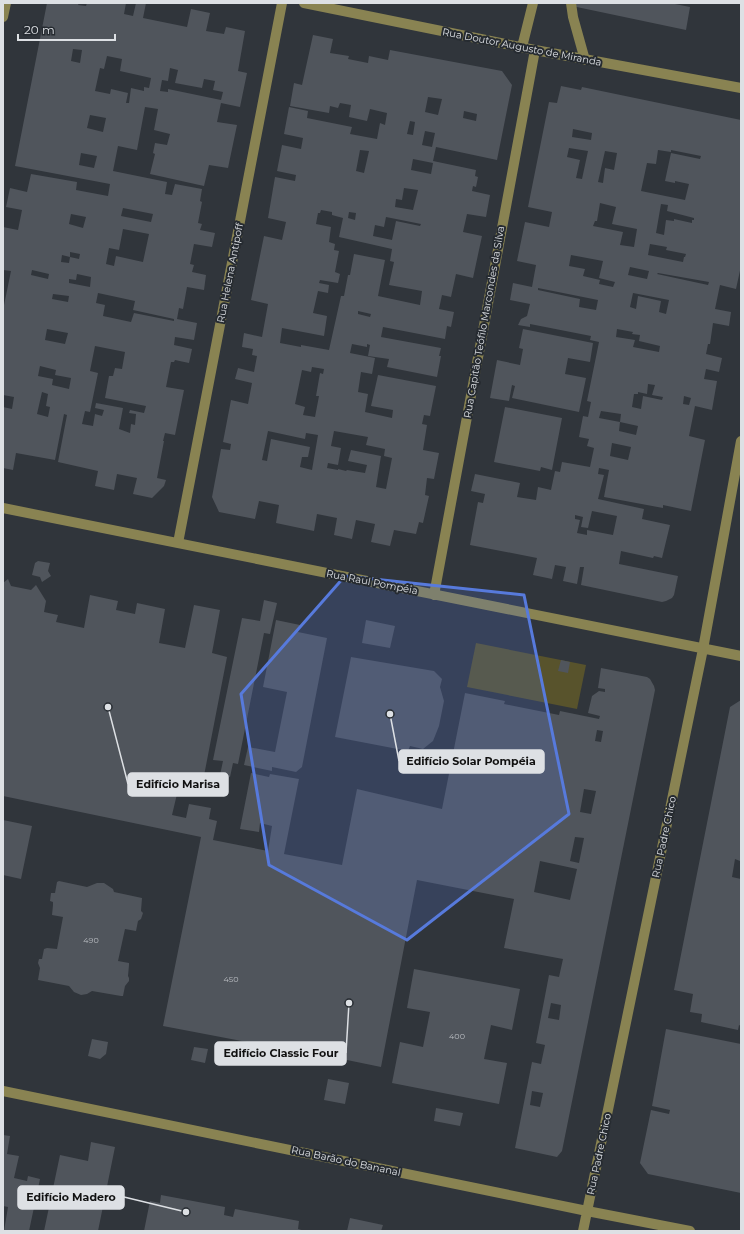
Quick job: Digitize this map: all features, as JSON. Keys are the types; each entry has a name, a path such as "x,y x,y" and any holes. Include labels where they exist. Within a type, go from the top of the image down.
{"street":[{"path":"3,18 6,3"},
{"name":"Rua Helena Antipoff","path":"178,543 282,3"},
{"name":"Rua Doutor Augusto de Miranda","path":"304,3 534,50 741,88"},
{"path":"522,47 533,3"},
{"path":"571,3 573,17 586,60"},
{"name":"Rua Capitão Teófilo Marcondes da Silva","path":"434,595 534,50"},
{"name":"Rua Padre Chico","path":"583,1231 703,649 741,441"},
{"name":"Rua Raul Pompéia","path":"3,508 741,656"},
{"name":"Rua Barão do Bananal","path":"3,1091 690,1231"}],"highlighted area":[{"path":"345,576 524,595 569,814 407,940 269,865 241,694"}],"shaded area":[{"path":"476,643 586,665 577,709 467,687"}],"building":[{"path":"47,3 79,3 78,5 86,6 87,3 126,3 124,14 133,16 136,3 146,3 143,18 187,27 191,9 210,13 206,31 224,34 226,27 245,31 238,71 247,73 240,107 221,103 217,122 237,125 228,168 209,165 204,186 150,174 155,154 153,153 155,143 167,145 170,134 154,130 158,109 145,107 137,150 118,146 113,171 167,182 165,194 172,195 175,184 202,189 200,201 202,202 198,223 202,224 200,230 215,233 212,247 194,244 190,264 194,265 192,272 206,275 204,290 187,287 183,309 179,308 177,319 197,323 194,340 175,337 174,345 192,349 189,363 175,360 174,362 171,362 166,387 184,390 175,435 165,433 163,441 157,478 166,480 164,486 152,498 133,494 137,478 117,474 114,490 95,486 98,471 58,462 67,415 64,414 55,460 16,453 13,470 3,468 3,407 12,409 14,397 3,395 3,310 11,271 3,270 3,227 18,230 22,210 6,207 10,188 27,192 31,174 77,182 76,190 108,196 110,184 15,166","holes":["73,49 82,50 80,63 71,61","107,56 122,59 120,71 151,78 149,88 144,87 144,91 131,88 129,103 126,103 128,93 111,89 110,94 95,91 100,68 104,69","170,68 178,70 175,83 202,88 204,79 215,81 213,90 223,92 221,100 168,89 168,92 160,91 162,80 168,81","90,115 106,118 103,132 87,128","81,153 97,156 94,168 79,165","123,208 153,214 151,222 121,216","71,214 86,217 83,228 69,224","123,229 149,234 143,262 116,256 114,266 106,264 109,248 119,250","70,252 80,254 79,259 70,257","62,255 70,257 69,263 61,262","32,270 49,274 48,279 31,275","77,274 91,277 90,287 69,283 69,279 76,280","98,293 135,301 133,310 174,319 174,321 134,313 131,322 103,316 105,305 96,303","53,294 69,296 68,302 52,299","47,329 68,333 65,344 45,340","95,346 125,352 122,369 115,368 113,376 109,376 105,398 146,406 144,413 130,410 129,413 136,414 135,425 131,424 130,433 119,429 123,408 96,403 95,408 104,410 102,416 95,414 93,426 82,424 85,411 90,412 98,373 90,371","40,366 56,370 55,375 71,378 69,389 52,385 53,379 38,376","42,392 48,394 46,406 50,407 48,417 37,414"]},
{"path":"572,3 670,3 690,7 686,30 572,6"},
{"path":"313,35 333,39 330,53 349,56 348,59 368,63 369,56 388,60 390,50 502,71 512,85 497,160 436,147 433,161 476,170 475,176 478,177 476,187 473,186 472,191 490,195 486,217 467,214 463,232 482,236 473,278 456,274 451,297 442,295 439,309 454,312 451,327 447,326 445,339 383,327 381,337 441,348 437,377 387,367 389,359 368,356 370,345 367,344 367,347 352,344 350,353 375,358 372,374 361,372 358,392 368,394 365,412 392,418 393,410 371,406 378,375 436,386 430,416 424,415 422,424 427,425 423,450 439,453 434,479 427,478 425,495 429,496 423,523 419,522 416,534 394,530 390,546 371,542 375,524 356,520 352,539 334,535 337,518 317,514 314,531 276,523 279,505 259,501 255,519 219,512 212,497 221,449 230,450 231,444 223,442 231,400 248,404 252,383 235,379 238,368 254,372 257,356 252,355 253,349 242,347 244,333 262,337 268,304 251,300 264,236 282,240 286,222 268,218 275,177 295,181 296,175 277,171 282,145 301,149 303,138 284,134 289,107 308,111 307,118 352,127 350,134 377,139 380,123 385,125 387,113 370,109 367,121 349,117 351,105 340,103 338,108 330,106 329,113 290,106 294,83 302,85","holes":["428,97 442,99 438,115 425,112","464,111 477,114 476,121 463,118","410,121 415,122 413,135 407,134","425,131 435,133 432,147 422,145","360,150 369,151 364,173 356,171","413,159 433,163 431,174 411,170","404,188 418,190 413,210 395,207 396,199 402,200","321,210 332,212 332,215 343,218 339,237 392,249 390,261 394,262 389,285 422,291 420,305 378,296 385,260 354,254 344,296 341,296 329,350 280,343 282,328 324,336 327,316 313,313 318,291 328,293 329,285 319,283 320,280 338,283 340,274 335,272 339,251 334,250 335,244 329,242 331,227 316,224 318,213 320,213","349,212 356,213 355,220 348,218","386,217 421,224 420,226 396,221 392,240 373,236 375,225 384,227","358,311 371,314 370,317 358,314","312,367 324,369 323,374 320,373 316,396 319,396 315,417 303,415 305,407 295,404 302,370 311,372","268,431 305,439 306,433 318,435 312,470 300,467 302,457 308,457 310,447 271,439 267,461 262,460","334,431 368,437 366,445 385,449 384,456 392,458 386,489 376,487 381,456 351,450 348,461 367,465 365,473 327,468 328,463 338,465 341,448 331,446"]},
{"path":"561,86 581,90 582,87 741,120 741,266 736,289 720,285 715,309 731,312 729,326 713,323 710,344 708,344 706,354 722,358 719,372 706,369 704,379 717,381 712,410 695,406 689,436 705,440 691,511 663,505 663,508 604,497 609,470 599,468 598,474 604,475 598,499 644,509 642,519 670,525 662,558 654,556 653,558 621,551 619,564 678,576 674,595 672,598 662,602 581,585 584,567 580,567 577,584 563,581 566,567 555,565 552,579 533,575 537,558 470,545 478,502 483,503 485,494 471,491 475,474 520,483 517,497 536,500 538,487 551,490 555,471 560,472 562,462 590,467 594,448 587,446 589,439 579,437 583,416 588,417 591,402 587,401 599,342 590,340 591,336 530,324 530,327 518,325 521,319 527,316 530,304 510,300 513,283 532,287 536,265 517,261 525,222 549,227 552,212 528,207 549,102 557,103","holes":["573,129 592,133 591,140 572,137","569,148 588,151 582,179 576,178 580,160 567,157","658,150 671,152 671,150 701,156 700,159 671,153 665,181 675,183 675,181 689,184 685,200 641,191 647,163 656,164","605,151 617,153 614,170 605,168 603,183 598,182","600,203 616,207 612,224 637,229 634,247 620,245 623,232 593,226 595,221 597,221","661,204 668,205 667,211 694,218 692,223 674,219 674,221 666,220 664,235 656,233","650,244 667,247 666,250 686,254 683,262 648,255","571,255 603,261 599,278 615,282 613,287 599,284 600,280 583,276 585,269 569,266","630,267 649,271 647,279 628,275","658,273 709,282 708,285 657,274","538,288 598,300 596,310 579,307 580,299 538,290","633,293 669,300 666,314 659,312 661,301 638,296 636,309 630,307","617,329 633,332 632,334 640,335 639,341 660,346 659,352 633,347 635,340 616,337","648,384 655,385 652,395 663,397 662,400 643,396 641,409 632,407 634,394 638,394 638,392 647,394","684,396 691,398 689,405 683,404","601,411 621,414 620,422 599,418","620,422 638,426 636,435 619,431","612,443 631,447 628,460 610,456","592,511 617,516 613,535 587,530 587,535 577,533 580,520 575,519 575,515 583,517 581,527 588,528"]},
{"path":"523,329 593,343 590,362 568,358 565,374 586,378 579,412 512,398 515,386 512,385 509,401 490,398 497,360 520,365 523,349 519,348"},
{"path":"505,407 562,418 552,470 541,467 540,471 494,462"},
{"path":"38,561 50,563 48,571 51,576 42,582 40,577 32,575 35,563"},
{"path":"8,579 11,586 31,590 36,585 46,601 44,612 58,615 56,622 84,628 90,595 118,601 116,610 135,614 137,603 165,609 159,643 185,648 194,605 220,610 212,653 227,657 202,786 186,784 185,789 180,788 172,815 186,818 189,804 211,808 209,819 217,821 213,840 268,851 272,826 260,823 259,832 240,829 251,773 269,777 270,774 299,779 284,854 342,865 357,789 442,809 465,693 505,701 504,704 559,715 560,711 599,719 600,716 588,713 592,696 599,691 605,692 605,689 598,688 601,668 647,677 650,679 655,690 562,1151 557,1157 515,1148 532,1062 541,1064 545,1045 536,1043 549,975 559,977 563,959 504,948 514,899 417,880 381,1067 347,1060 341,1062 330,1061 314,1055 163,1026 201,837 3,796 3,583","holes":["597,730 603,731 601,742 595,741","584,789 596,791 591,814 580,812","575,837 584,838 579,863 570,861","540,861 577,869 570,900 534,892","551,1003 561,1005 559,1020 548,1018","532,1091 543,1093 540,1107 530,1105"]},
{"path":"264,600 277,603 270,634 264,633 238,764 233,763 230,777 220,775 223,761 213,760 242,618 260,621"},
{"path":"276,620 300,625 298,632 327,638 302,767 296,772 272,767 272,771 244,765 248,747 275,752 287,692 263,687"},
{"path":"366,620 395,626 390,648 362,643"},
{"path":"351,657 434,671 442,679 440,687 444,701 439,726 433,741 423,749 410,746 408,751 335,737"},
{"path":"561,660 570,662 568,673 558,671"},
{"path":"741,700 741,857 740,861 735,859 732,877 741,879 741,1026 739,1025 738,1030 701,1022 702,1014 690,1012 693,994 674,990 730,707"},
{"path":"3,820 32,826 21,879 3,875"},
{"path":"59,881 87,887 97,883 104,883 113,889 114,892 142,898 141,911 143,913 141,919 138,921 136,931 125,929 118,961 129,963 129,981 125,986 123,996 92,991 81,995 74,992 69,986 38,980 40,968 38,963 39,959 42,959 44,949 57,949 63,917 52,915 53,902 50,901 51,893 55,893 57,882"},
{"path":"414,969 520,989 512,1030 491,1025 484,1059 507,1063 499,1104 392,1083 400,1042 423,1047 430,1012 407,1008"},
{"path":"666,1029 741,1044 741,1193 648,1174 640,1163 651,1110 669,1114 670,1110 652,1106"},
{"path":"92,1039 108,1042 106,1054 100,1059 88,1056"},
{"path":"194,1047 208,1049 205,1063 191,1060"},
{"path":"328,1079 349,1083 345,1104 324,1100"},
{"path":"436,1108 463,1113 460,1126 434,1121"},
{"path":"3,1135 10,1136 7,1154 19,1156 14,1178 27,1181 28,1176 40,1179 29,1231 4,1231 8,1207 3,1206"},
{"path":"91,1142 115,1147 98,1231 44,1231 60,1155 88,1161"},
{"path":"161,1195 225,1207 224,1215 233,1217 235,1209 299,1221 298,1229 305,1231 144,1231 150,1201 160,1203"},
{"path":"350,1218 383,1225 381,1231 347,1231"}],"place":[{"name":"Edifício Marisa","path":"108,707"},
{"name":"Edifício Solar Pompéia","path":"390,714"},
{"name":"Edifício Classic Four","path":"349,1003"},
{"name":"Edifício Madero","path":"186,1212"}]}
